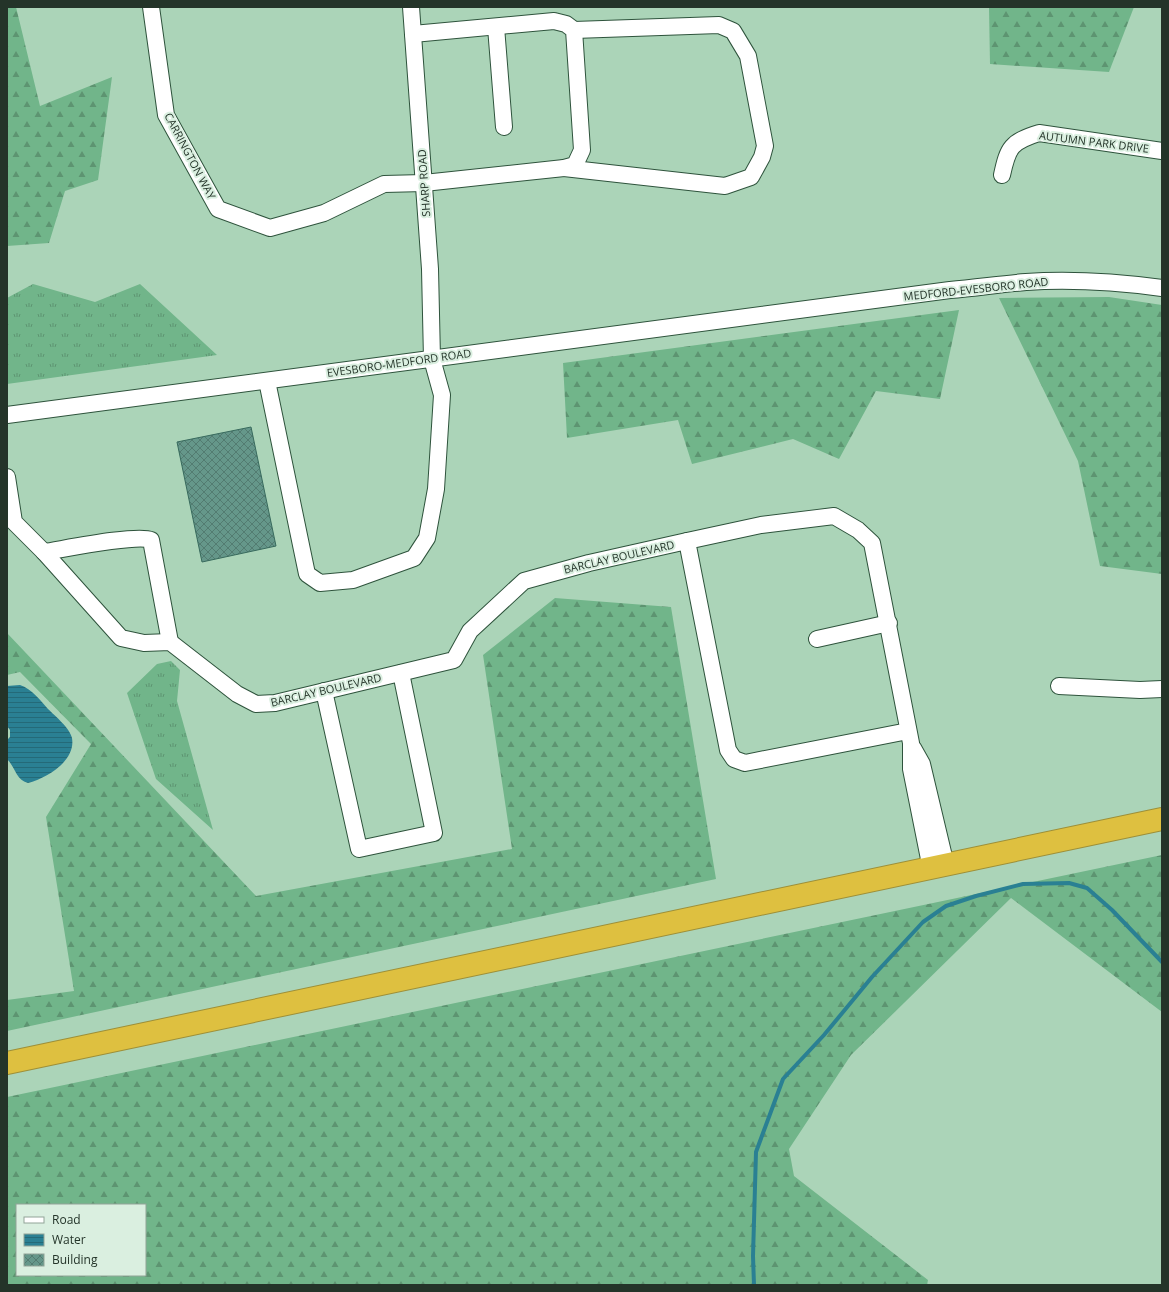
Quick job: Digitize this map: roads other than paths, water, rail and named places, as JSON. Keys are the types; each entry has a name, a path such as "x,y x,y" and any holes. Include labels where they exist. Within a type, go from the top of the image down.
{"highway":[{"path":"7,1063 1162,819"}],"street":[{"name":"CARRINGTON WAY","path":"151,7 166,115 218,209 270,228 324,212 384,184 424,183 564,168 725,186 751,177 762,157 765,146 748,56 733,31 719,25 574,30"},
{"name":"SHARP ROAD","path":"267,381 307,574 320,583 353,580 414,558 427,538 436,489 442,395 432,359 430,269 410,7"},
{"path":"413,34 554,21 566,24 574,30 582,150 575,165 564,168"},
{"path":"496,27 504,127"},
{"name":"AUTUMN PARK DRIVE","path":"1002,175 1007,153 1020,139 1039,133 1162,151"},
{"name":"MEDFORD-EVESBORO ROAD","path":"790,311 1026,282 1105,282 1162,288"},
{"name":"EVESBORO-MEDFORD ROAD","path":"7,415 790,311"},
{"path":"7,477 14,522 44,552 121,638 144,643 170,642 154,545 151,540 146,538 121,540 44,552"},
{"name":"BARCLAY BOULEVARD","path":"170,642 237,694 256,704 275,703 454,660 470,631 524,581 589,562 761,525 834,516 858,530 872,543 889,623 909,737 911,769 939,867"},
{"name":"BARCLAY BOULEVARD","path":"687,541 728,750 734,759 745,763 909,737"},
{"path":"817,639 889,623"},
{"path":"324,691 359,849 434,833 401,673"},
{"path":"1059,686 1140,690 1162,689"}],"water":[{"path":"20,685 36,695 65,726 72,738 72,746 65,761 51,773 36,781 28,783 20,779 7,759 7,740 10,737 10,730 7,726 7,686"}],"waterway":[{"path":"754,1285 753,1256 756,1152 783,1079 824,1035 872,977 923,922 946,906 976,896 1023,884 1069,883 1087,888 1112,910 1162,962"}]}
